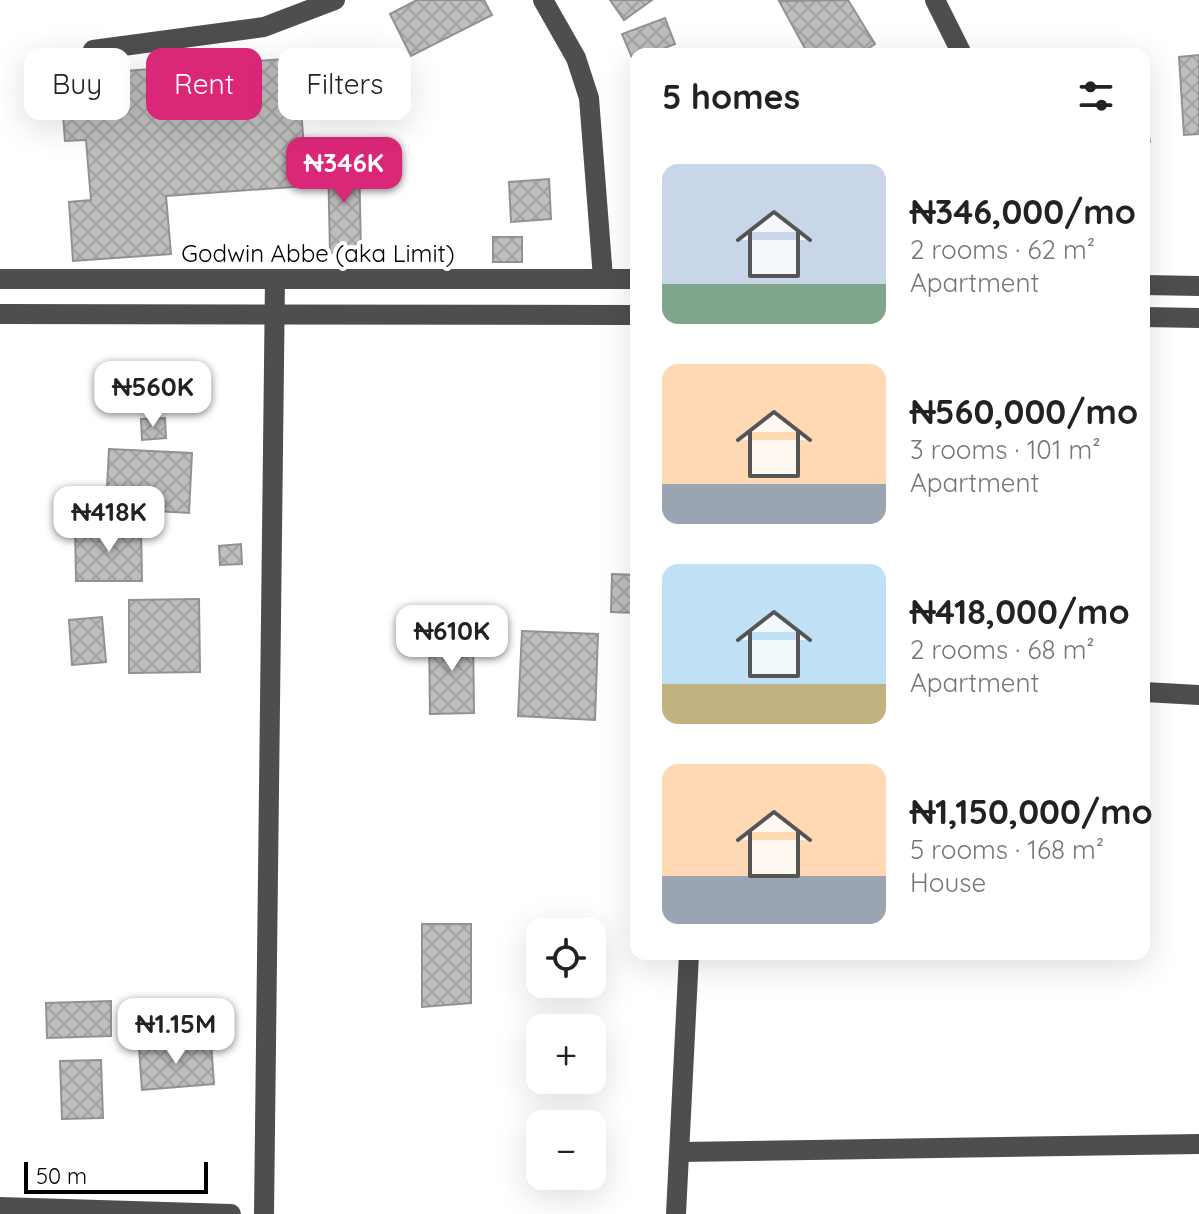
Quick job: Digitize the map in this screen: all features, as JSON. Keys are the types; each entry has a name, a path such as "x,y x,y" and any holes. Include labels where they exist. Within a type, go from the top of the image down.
{"street":[{"path":"108,48 264,27 335,0"},
{"path":"543,0 576,58 589,98 603,278"},
{"path":"935,0 959,48"},
{"name":"Godwin Abbe (aka Limit)","path":"0,279 630,279"},
{"path":"264,1214 275,279"},
{"path":"1150,285 1199,286"},
{"path":"0,314 630,315"},
{"path":"1150,317 1199,318"},
{"path":"1150,692 1199,695"},
{"path":"676,1214 689,960"},
{"path":"680,1152 1199,1144"},
{"path":"0,1207 231,1214"}],"building":[{"path":"417,0 484,0 492,15 411,56 411,48 407,48 390,14"},
{"path":"610,0 652,0 624,20"},
{"path":"848,0 875,44 869,48 805,48 779,1"},
{"path":"665,18 675,44 665,48 630,48 630,53 622,34"},
{"path":"1199,55 1199,134 1184,135 1179,57"},
{"path":"278,59 278,120 302,120 307,186 166,196 171,254 73,261 69,202 91,200 86,140 65,141 63,120 130,120 130,71 146,69 146,120 262,120 262,61"},
{"path":"328,157 359,157 361,253 330,253"},
{"path":"549,179 551,219 511,222 509,182"},
{"path":"493,237 522,237 522,262 493,262"},
{"path":"122,363 165,364 164,392 121,391"},
{"path":"165,418 166,438 142,440 141,419"},
{"path":"109,449 192,453 189,513 106,508"},
{"path":"141,526 142,581 76,581 75,527"},
{"path":"241,544 242,564 220,565 219,546"},
{"path":"612,574 630,575 630,613 611,612"},
{"path":"199,599 200,672 129,673 129,600"},
{"path":"102,617 106,662 72,665 69,620"},
{"path":"522,631 598,634 595,720 518,716"},
{"path":"473,632 474,713 430,714 429,633"},
{"path":"422,924 471,924 471,1003 422,1007"},
{"path":"111,1001 111,1036 47,1038 46,1003"},
{"path":"211,1042 214,1084 142,1090 139,1048"},
{"path":"101,1060 103,1118 62,1119 60,1061"}]}
